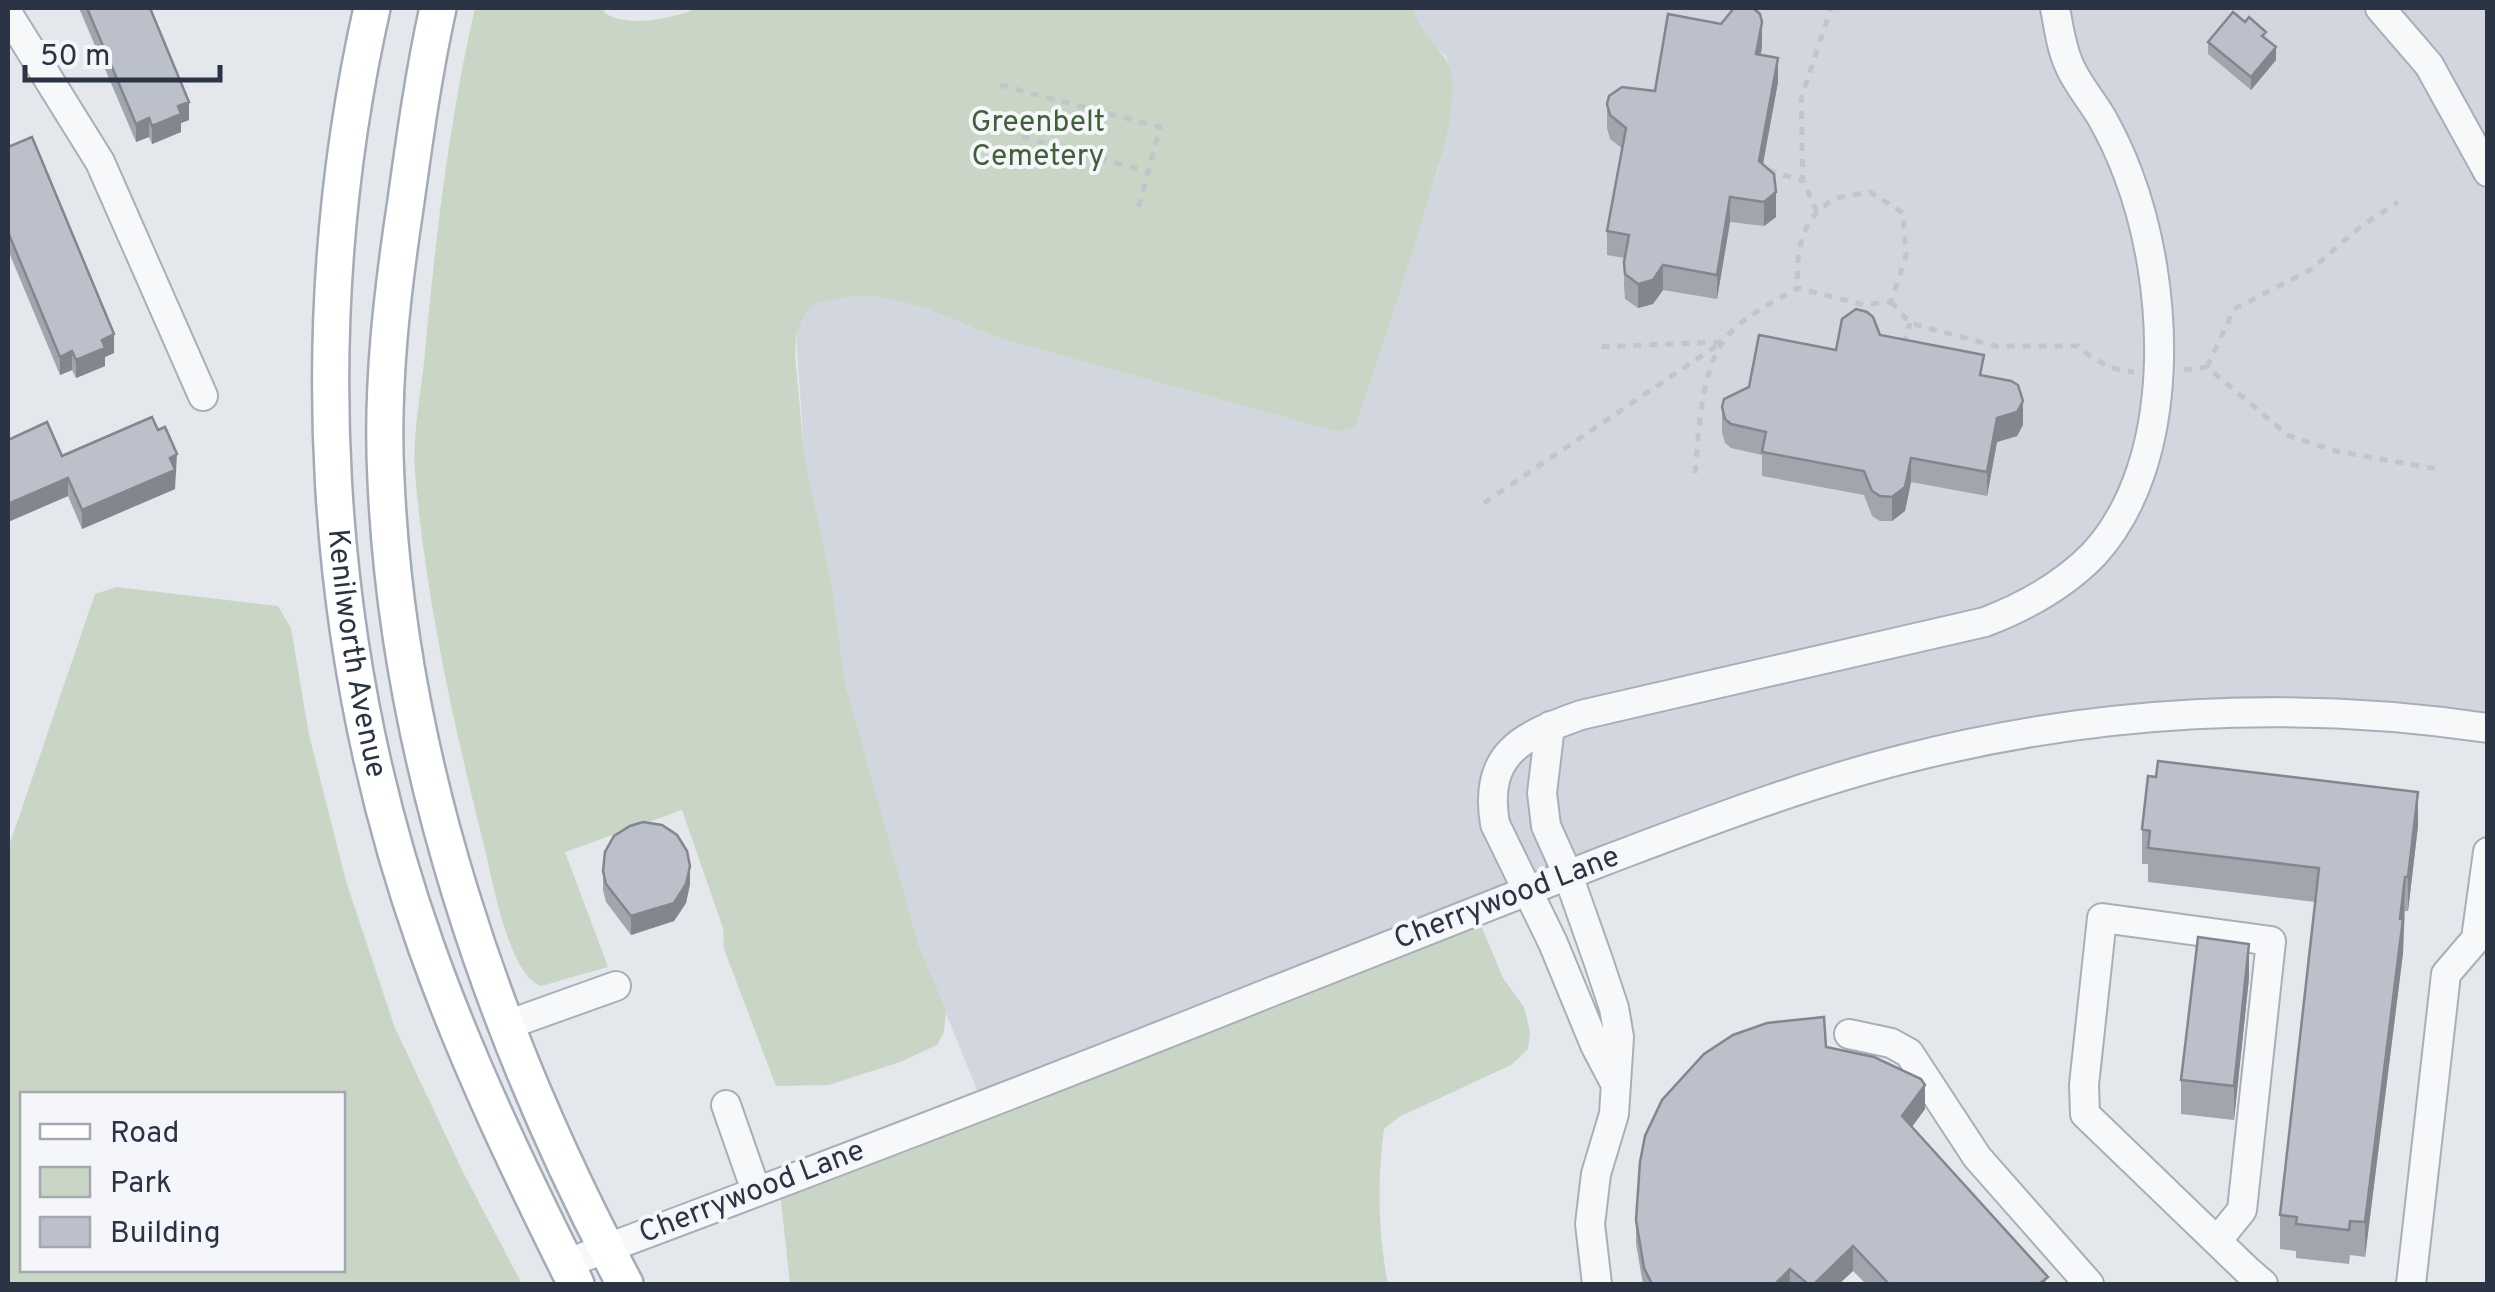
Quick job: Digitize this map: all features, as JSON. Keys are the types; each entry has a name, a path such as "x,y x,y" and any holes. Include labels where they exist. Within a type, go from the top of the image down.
{"main road":[{"name":"Kenilworth Avenue","path":"372,8 343,172 332,270 329,400 337,530 351,645 391,831 426,947 469,1057 570,1274"},
{"name":"Kenilworth Avenue","path":"438,8 395,276 385,418 389,532 409,692 442,836 508,1025 606,1248 626,1284"}],"street":[{"path":"2380,8 2476,120 2488,172"},
{"path":"1616,1085 1495,824 1491,802 1501,760 1521,741 1550,726 1599,711 1985,622 2019,609 2071,574 2095,552 2122,514 2139,472 2154,402 2159,318 2153,264 2129,176 2102,117 2071,70 2063,49 2059,11"},
{"path":"8,14 100,162 203,396"},
{"name":"Cherrywood Lane","path":"570,1274 606,1248 1128,1049 1746,806 1834,778 1906,758 2047,730 2126,720 2278,710 2403,716 2488,728"},
{"path":"1550,726 1542,793 1546,826 1568,875 1614,1008 1618,1037 1614,1114 1596,1174 1590,1224 1597,1284"},
{"path":"2412,1284 2446,974 2482,939 2488,852"},
{"path":"2217,1241 2242,1210 2271,942 2102,918 2084,1085 2085,1114 2217,1241 2264,1284"},
{"path":"508,1025 616,986"},
{"path":"1849,1034 1891,1043 1910,1053 1977,1157 2089,1284"},
{"path":"726,1105 756,1191"}],"path":[{"path":"1817,212 1803,181 1801,99 1830,8"},
{"path":"1000,84 1160,127 1138,210"},
{"path":"991,128 1148,172"},
{"path":"1760,167 1803,181"},
{"path":"1484,503 1722,342 1762,308 1798,288 1864,305 1891,302 1906,256 1903,213 1870,192 1838,198 1817,212 1804,233 1796,260 1798,288"},
{"path":"2207,367 2234,309 2312,270 2360,227 2398,202"},
{"path":"1902,351 1910,323"},
{"path":"1597,347 1722,342"},
{"path":"1696,473 1705,387 1722,342"}],"shaded area":[{"path":"1414,8 2487,8 2487,728 2278,710 1906,758 983,1105 919,946 845,683 833,592 804,452 796,334 806,313 816,304 851,296 880,297 922,307 999,338 1337,432 1425,209 1439,167 1452,103 1447,57 1425,37"}],"green space":[{"name":"Greenbelt Cemetery","path":"475,8 605,8 604,12 613,17 636,21 697,8 1414,8 1421,28 1450,69 1451,114 1444,148 1355,426 1337,432 999,338 922,307 880,297 851,296 816,304 806,313 796,334 795,356 804,452 833,592 845,683 919,946 946,1011 944,1032 937,1045 900,1062 829,1085 776,1086 724,949 723,928 682,810 565,852 608,967 541,986 530,979 512,949 494,889 443,666 426,570 414,457 439,221"},
{"path":"117,587 278,606 291,628 309,735 346,881 395,1028 463,1172 522,1284 8,1284 8,849 95,594"},
{"path":"1475,911 1503,978 1524,1007 1530,1032 1528,1049 1511,1065 1399,1117 1384,1129 1380,1207 1388,1284 790,1284 779,1182"}],"building":[{"path":"87,8 150,8 189,102 178,106 181,114 152,126 149,118 136,124"},
{"path":"1734,8 1753,8 1760,14 1756,54 1778,58 1759,161 1774,174 1776,192 1764,202 1730,197 1717,275 1663,265 1653,280 1638,284 1625,274 1629,235 1607,231 1626,128 1610,115 1609,96 1622,87 1655,91 1668,14 1721,24"},
{"path":"2233,12 2245,22 2249,17 2266,32 2262,36 2276,47 2251,77 2208,42"},
{"path":"32,137 114,334 102,340 105,348 76,360 72,351 60,357 8,232 8,147"},
{"path":"1856,309 1873,317 1880,335 1984,355 1980,375 2018,385 2023,401 2017,412 1997,418 1987,472 1911,458 1905,487 1892,497 1880,496 1872,491 1864,471 1762,452 1766,432 1725,419 1724,399 1749,387 1759,335 1836,350 1842,319"},
{"path":"152,417 158,430 165,427 177,454 170,458 175,470 82,510 68,478 8,504 8,440 47,422 62,456"},
{"path":"2158,761 2418,792 2365,1222 2350,1221 2349,1230 2296,1224 2297,1217 2280,1215 2319,868 2148,848 2150,831 2142,829 2148,776 2156,777"},
{"path":"643,822 662,825 677,835 687,851 690,866 686,884 674,903 631,916 606,884 605,852 614,836"},
{"path":"2198,937 2249,944 2234,1086 2181,1080"},
{"path":"1824,1017 1826,1047 1874,1057 1921,1079 1925,1085 1902,1116 2048,1277 2039,1284 1889,1284 1853,1246 1814,1284 1808,1284 1790,1269 1775,1284 1652,1284 1644,1268 1636,1220 1645,1136 1662,1100 1704,1054 1733,1035 1767,1023"}]}
